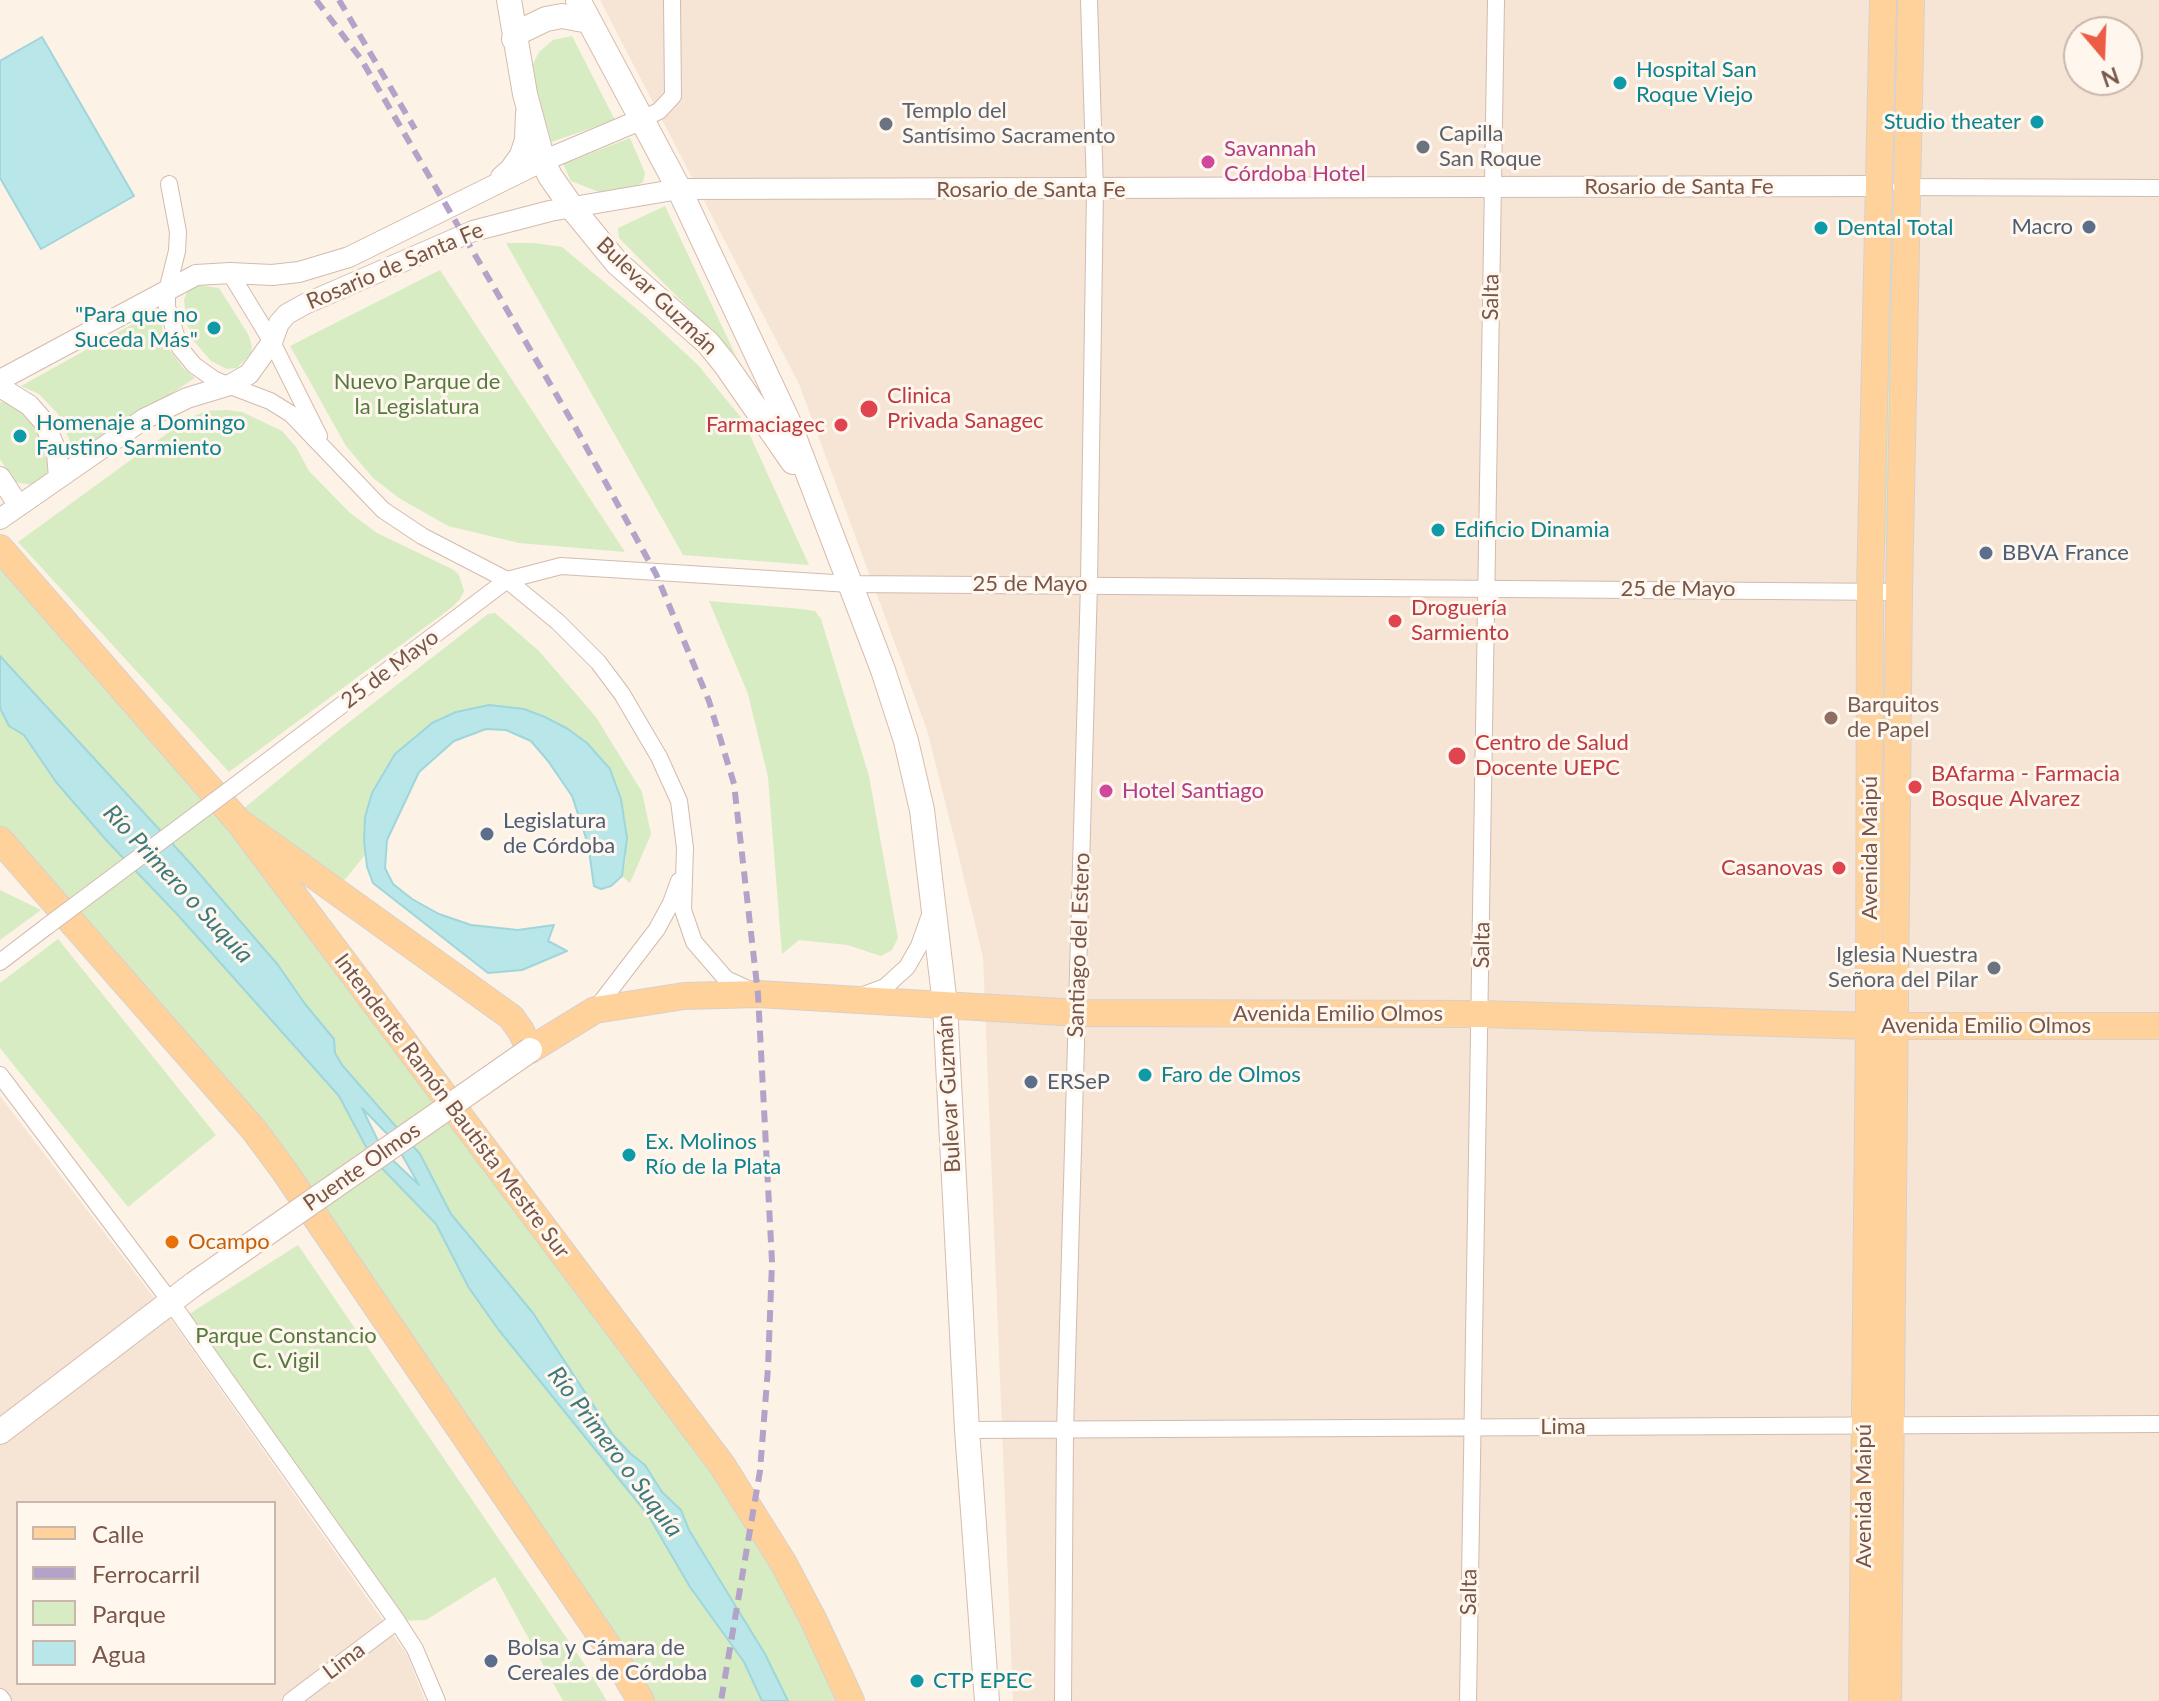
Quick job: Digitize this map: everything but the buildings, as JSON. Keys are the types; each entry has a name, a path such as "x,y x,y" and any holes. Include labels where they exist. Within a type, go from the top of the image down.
{"main road":[{"name":"Bulevar Guzmán","path":"509,0 525,94 543,161 573,209 617,263 708,343 725,364 783,447 818,506"},
{"name":"Avenida Maipú","path":"1882,1026 1870,591 1883,0"},
{"name":"Avenida Maipú","path":"1862,1701 1877,1425 1882,1026 1899,592 1911,0"},
{"name":"Bulevar Guzmán","path":"584,10 679,189 788,421 883,670 906,741 922,810 945,1005 967,1430 987,1701"},
{"path":"514,39 521,31 546,19 584,10"},
{"name":"Intendente Ramón Bautista Mestre Sur","path":"0,548 238,821 722,1465 784,1564 851,1701"},
{"path":"238,821 511,1017 530,1050"},
{"path":"0,840 278,1161 612,1652 641,1701"},
{"path":"0,869 20,874 42,888"},
{"name":"Avenida Emilio Olmos","path":"530,1050 595,1010 684,996 758,994 1078,1013 1481,1014 1882,1026 2159,1026"},
{"name":"Puente Olmos","path":"0,1432 170,1301 530,1050"},
{"name":"Avenida Maipú","path":"1877,1425 1888,1701"}],"street":[{"path":"640,120 659,111 673,96 672,0"},
{"name":"Santiago del Estero","path":"1063,1701 1065,1431 1089,584 1095,190 1089,0"},
{"name":"Salta","path":"1468,1701 1496,0"},
{"path":"483,192 510,169 520,155 527,125 525,94"},
{"name":"Rosario de Santa Fe","path":"0,380 196,275 299,272 349,257 543,161 640,120"},
{"path":"169,184 178,232 177,251 167,291 170,322 180,348 204,373 279,405 383,510 405,526 507,580 576,639 622,694 671,779 681,811 685,848 683,910 694,942 726,979 758,994"},
{"name":"Rosario de Santa Fe","path":"9,513 144,419 187,398 230,385 249,374 272,342 279,323 287,314 305,304 473,231 515,218 679,189 2159,188"},
{"path":"230,273 272,342 328,456"},
{"path":"0,387 29,405 44,422 57,453 59,478"},
{"path":"0,477 9,513"},
{"name":"25 de Mayo","path":"0,962 507,580 561,566 850,584 1899,592"},
{"path":"595,1010 657,929 677,886 685,848"},
{"path":"850,999 885,987 907,967 919,946 934,902"},
{"path":"0,1075 155,1280 397,1621 415,1649 437,1701"},
{"path":"155,1280 171,1289 194,1284"},
{"path":"191,1331 185,1304 194,1284"},
{"name":"Lima","path":"967,1430 2159,1424"},
{"name":"Lima","path":"291,1701 397,1621"}],"shaded area":[{"path":"600,0 2159,0 2159,1701 1013,1701 983,957 927,730 799,384"},
{"path":"0,1096 177,1328 407,1655 425,1701 0,1701"}],"green space":[{"path":"572,36 615,120 551,142 531,68 539,52 553,40"},
{"path":"630,138 645,173 643,182 625,193 604,194 571,181 563,164"},
{"path":"665,206 736,356 619,238 618,228"},
{"path":"1886,234 1893,234 1892,547 1884,548"},
{"path":"506,243 562,247 698,365 743,420 809,565 683,555"},
{"name":"Nuevo Parque de la Legislatura","path":"440,270 625,552 519,543 448,526 399,498 373,478 346,446 290,346"},
{"path":"197,285 219,288 248,334 251,353 237,368 227,369 211,361 192,339 184,300 188,289"},
{"path":"158,310 166,345 183,368 195,378 71,459 69,439 58,414 39,394 21,386"},
{"path":"0,402 9,402 34,420 49,467 44,479 34,485 14,482 0,459"},
{"path":"206,411 242,412 282,431 296,447 309,471 350,513 377,533 454,570 464,591 451,608 229,772 18,542 187,419"},
{"path":"0,548 238,821 722,1465 851,1701 788,1701 765,1654 689,1530 681,1510 662,1492 645,1465 613,1435 533,1313 451,1214 420,1154 342,1065 335,1053 334,1038 278,965 191,864 0,656"},
{"path":"709,601 815,611 821,619 869,776 898,938 892,950 881,956 847,945 799,940 782,954 768,777 748,694"},
{"path":"495,613 539,651 596,717 642,792 651,834 630,883 622,876 626,859 625,819 610,769 587,743 568,729 524,709 456,712 413,737 364,840 365,855 342,883 242,810 488,614"},
{"path":"0,708 9,726 24,735 56,782 107,841 176,913 339,1096 372,1158 436,1224 469,1288 498,1329 648,1515 690,1587 744,1662 762,1701 641,1701 285,1172 0,840"},
{"path":"0,890 41,910 0,940"},
{"path":"58,939 216,1135 128,1207 0,1048 0,983"},
{"name":"Parque Constancio C. Vigil","path":"298,1245 607,1701 563,1701 495,1577 426,1620 397,1621 186,1316"}],"water":[{"path":"42,37 134,196 41,249 0,178 0,61"},
{"name":"Río Primero o Suquía","path":"0,656 191,864 278,965 334,1039 335,1053 342,1065 420,1154 451,1214 533,1313 613,1435 645,1465 662,1492 681,1510 689,1530 765,1654 788,1701 762,1701 744,1662 690,1587 648,1515 498,1329 469,1288 436,1224 372,1158 339,1096 176,913 107,841 56,782 24,735 9,726 0,708","holes":["362,1108 394,1141 419,1185 383,1151"]},
{"path":"489,705 524,709 545,717 587,743 610,769 621,799 627,838 622,876 611,886 601,889 594,886 588,844 572,796 531,741 506,730 486,729 454,741 419,772 387,840 385,868 393,884 439,914 471,925 518,930 554,925 548,941 567,951 522,970 488,973 373,883 367,867 364,840 365,817 372,793 395,754 432,723 456,712"}],"railway":[{"path":"316,0 361,59 574,425 656,574 709,701 734,784 758,994 772,1262 760,1471 721,1701"},
{"path":"339,0 415,129"}],"place":[{"name":"Hospital San Roque Viejo","path":"1620,83"},
{"name":"Studio theater","path":"2037,122"},
{"name":"Templo del Santísimo Sacramento","path":"886,124"},
{"name":"Capilla San Roque","path":"1423,147"},
{"name":"Savannah Córdoba Hotel","path":"1208,162"},
{"name":"Macro","path":"2089,227"},
{"name":"Dental Total","path":"1821,228"},
{"name":"\"Para que no Suceda Más\"","path":"214,328"},
{"name":"Clinica Privada Sanagec","path":"869,409"},
{"name":"Farmaciagec","path":"841,425"},
{"name":"Homenaje a Domingo Faustino Sarmiento","path":"20,436"},
{"name":"Edificio Dinamia","path":"1438,530"},
{"name":"BBVA France","path":"1986,553"},
{"name":"Droguería Sarmiento","path":"1395,621"},
{"name":"Barquitos de Papel","path":"1831,718"},
{"name":"Centro de Salud Docente UEPC","path":"1457,756"},
{"name":"BAfarma - Farmacia Bosque Alvarez","path":"1915,787"},
{"name":"Hotel Santiago","path":"1106,791"},
{"name":"Legislatura de Córdoba","path":"487,834"},
{"name":"Casanovas","path":"1839,868"},
{"name":"Iglesia Nuestra Señora del Pilar","path":"1994,968"},
{"name":"Faro de Olmos","path":"1145,1075"},
{"name":"ERSeP","path":"1031,1082"},
{"name":"Ex. Molinos Río de la Plata","path":"629,1155"},
{"name":"Ocampo","path":"172,1242"},
{"name":"Bolsa y Cámara de Cereales de Córdoba","path":"491,1661"},
{"name":"CTP EPEC","path":"917,1681"}]}
